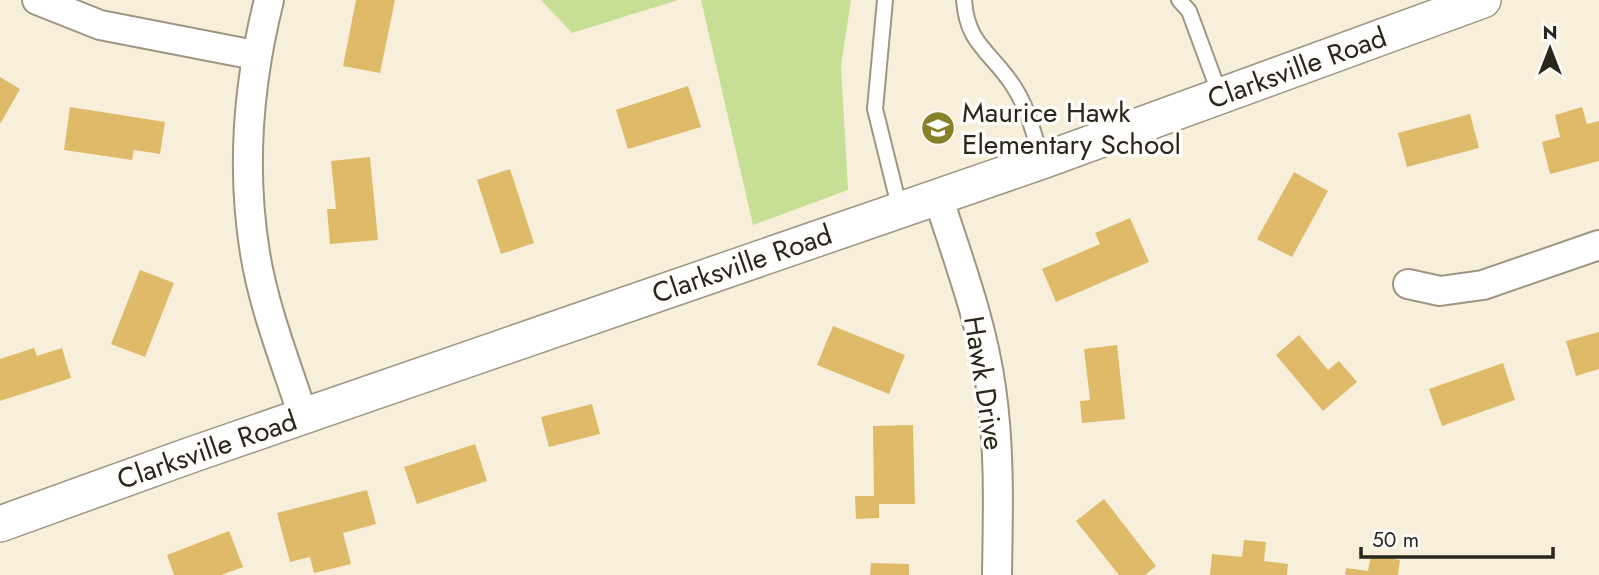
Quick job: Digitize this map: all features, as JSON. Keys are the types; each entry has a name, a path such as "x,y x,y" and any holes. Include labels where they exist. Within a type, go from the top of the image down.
{"street":[{"path":"37,0 100,25 255,55"},
{"path":"268,0 255,55 247,118 247,186 255,254 268,307 303,416"},
{"name":"Clarksville Road","path":"0,524 303,416 1042,161 1483,0"},
{"name":"Hawk Drive","path":"938,197 978,325 991,387 997,450 997,575"},
{"path":"1408,284 1440,292 1483,285 1599,245"}],"lane":[{"path":"885,0 875,109 900,210"},
{"path":"964,0 972,36 1013,84 1028,115 1042,161"},
{"path":"1179,0 1189,11 1220,96"}],"green space":[{"path":"541,0 678,0 572,33"},
{"path":"701,0 851,0 841,66 848,190 753,225"}],"building":[{"path":"356,0 395,0 380,73 343,66"},
{"path":"0,77 20,89 0,124"},
{"path":"688,86 701,127 628,149 616,110"},
{"path":"70,107 165,122 160,154 134,150 132,160 64,150"},
{"path":"1582,107 1587,124 1599,121 1599,161 1550,174 1542,142 1560,137 1555,115"},
{"path":"1470,114 1479,148 1407,167 1398,133"},
{"path":"370,157 378,240 330,244 327,209 336,209 331,161"},
{"path":"510,169 534,243 501,254 477,180"},
{"path":"1294,172 1328,191 1292,257 1257,239"},
{"path":"1130,218 1149,262 1056,302 1042,269 1100,244 1095,233"},
{"path":"140,270 174,283 145,357 111,344"},
{"path":"833,326 905,355 889,394 817,365"},
{"path":"1599,332 1599,369 1576,376 1566,341"},
{"path":"1299,335 1328,370 1339,361 1357,382 1323,411 1276,355"},
{"path":"1117,345 1125,419 1082,423 1080,401 1090,400 1084,349"},
{"path":"34,348 37,356 62,348 71,378 0,401 0,359"},
{"path":"1503,363 1515,400 1442,426 1429,389"},
{"path":"592,404 600,434 549,447 541,417"},
{"path":"913,425 915,504 879,504 879,518 856,519 855,496 874,496 873,426"},
{"path":"475,444 487,481 417,504 404,467"},
{"path":"367,490 376,524 343,533 351,564 314,573 310,557 290,562 277,513"},
{"path":"1104,499 1156,566 1145,575 1119,575 1076,521"},
{"path":"229,531 243,567 221,575 174,575 167,555"},
{"path":"1244,540 1266,542 1264,561 1288,564 1287,575 1210,575 1212,554 1242,557"},
{"path":"1371,555 1400,560 1398,575 1345,575 1346,568 1368,571"},
{"path":"871,563 909,564 909,575 870,575"}],"place":[{"name":"Maurice Hawk Elementary School","path":"938,128"}]}
